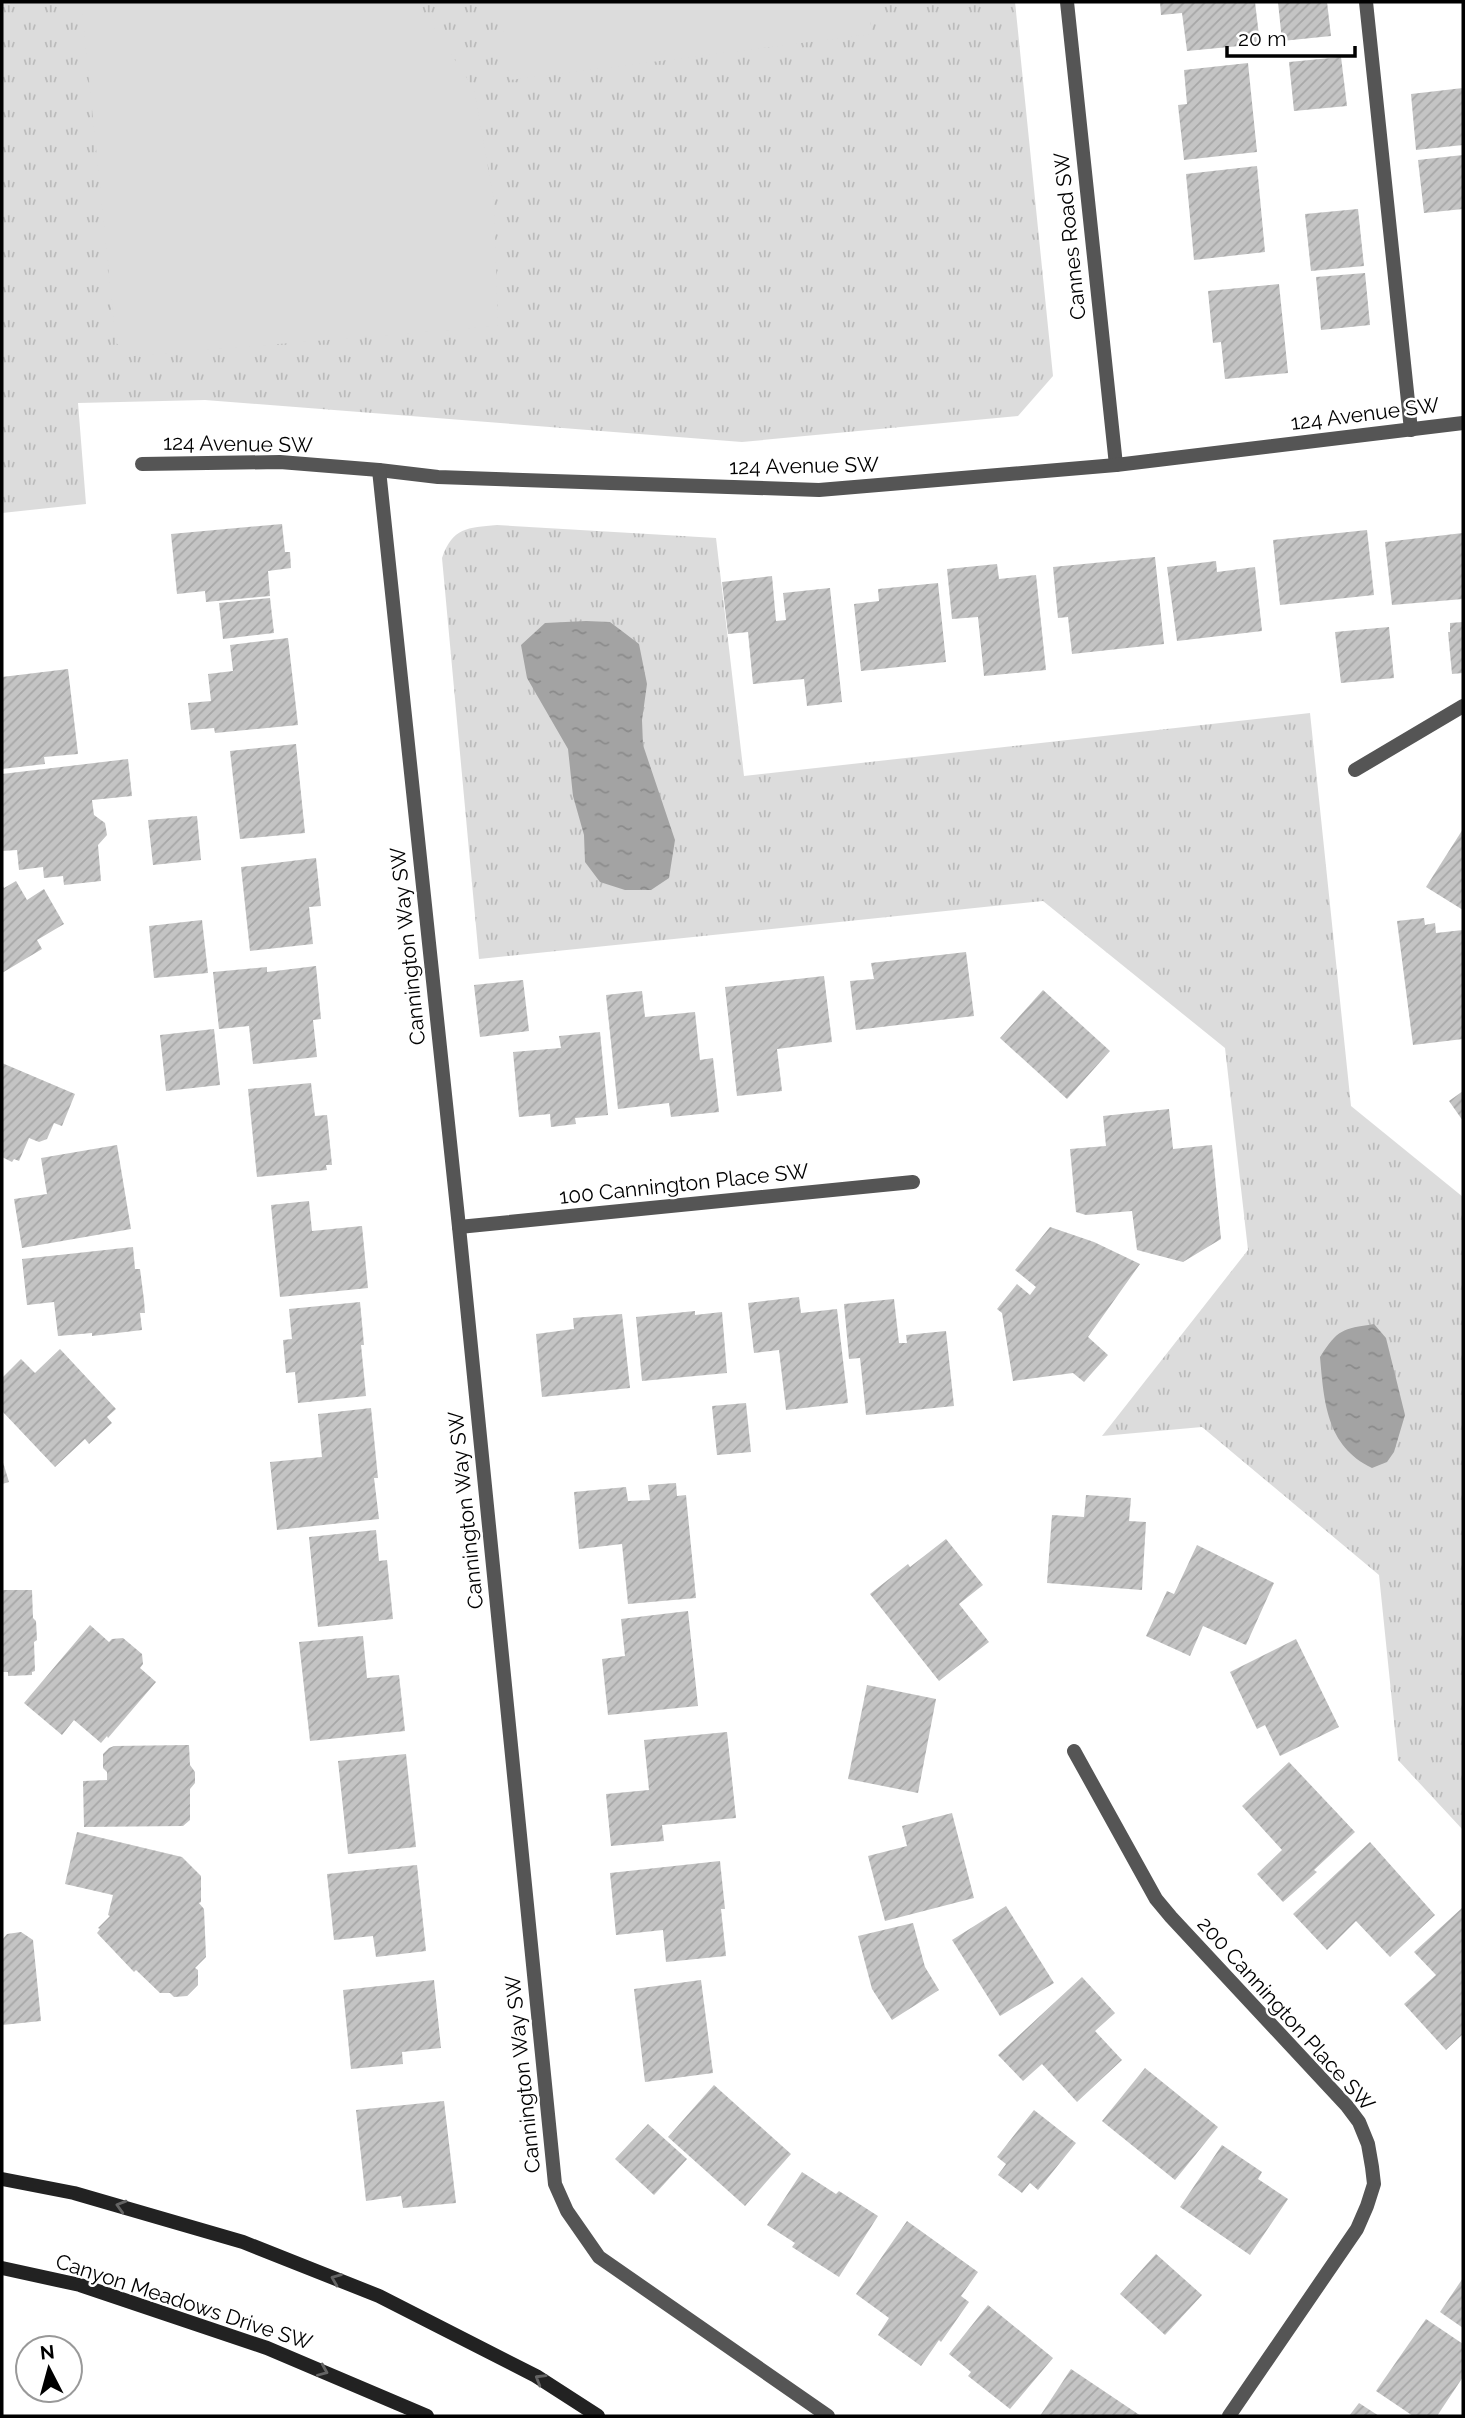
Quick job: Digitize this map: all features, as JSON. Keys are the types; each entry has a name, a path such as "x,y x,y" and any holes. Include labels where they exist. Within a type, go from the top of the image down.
{"main road":[{"path":"2,2179 74,2193 243,2242 379,2296 536,2376 598,2416"},
{"name":"Canyon Meadows Drive SW","path":"2,2268 80,2286 267,2348 427,2416"}],"street":[{"name":"Cannes Road SW","path":"1067,2 1116,465"},
{"path":"1366,2 1410,430"},
{"name":"124 Avenue SW","path":"142,464 280,462 438,477 819,490 1116,465 1463,423"},
{"name":"Cannington Way SW","path":"379,470 459,1227 555,2184 567,2211 599,2257 828,2416"},
{"path":"1355,769 1463,706"},
{"name":"100 Cannington Place SW","path":"459,1227 914,1182"},
{"name":"200 Cannington Place SW","path":"1074,1751 1156,1899 1347,2106 1359,2122 1368,2144 1374,2184 1357,2229 1229,2416"}],"green space":[{"path":"2,2 1015,2 1053,376 1018,416 742,442 205,400 78,403 86,504 2,513"},
{"path":"81,2 401,2 425,14 474,89 494,201 498,326 133,356 116,343"},
{"path":"500,2 868,2 872,34 510,80"},
{"path":"497,525 716,538 744,776 1310,713 1351,1106 1463,1197 1463,1830 1398,1760 1379,1575 1202,1427 1102,1436 1248,1250 1225,1048 1043,901 479,959 442,558 451,540 462,531"}],"water":[{"path":"610,622 639,644 647,684 642,720 643,745 675,840 669,878 651,890 625,890 600,882 585,862 584,835 573,796 568,749 527,678 521,645 545,623"},
{"path":"1374,1324 1386,1338 1405,1415 1394,1452 1387,1462 1372,1468 1345,1448 1336,1435 1326,1406 1320,1357 1342,1332"}],"building":[{"path":"1160,2 1255,2 1260,44 1187,51 1182,13 1161,15"},
{"path":"1278,2 1327,2 1331,36 1282,41"},
{"path":"1341,57 1347,106 1294,111 1289,62"},
{"path":"1248,63 1257,152 1184,160 1178,105 1187,104 1184,70"},
{"path":"1463,88 1463,145 1416,150 1411,94"},
{"path":"1463,155 1463,209 1424,213 1418,160"},
{"path":"1257,166 1265,252 1194,260 1186,174"},
{"path":"1358,209 1364,266 1311,271 1305,214"},
{"path":"1365,273 1370,325 1321,330 1316,277"},
{"path":"1279,284 1288,373 1225,379 1221,342 1213,343 1208,291"},
{"path":"282,524 285,552 290,552 291,568 268,571 270,596 206,602 205,591 177,594 171,534"},
{"path":"1367,530 1374,595 1280,605 1273,540"},
{"path":"1463,533 1463,599 1392,605 1385,542"},
{"path":"1155,557 1164,644 1072,654 1068,617 1058,618 1053,567"},
{"path":"1216,561 1217,572 1255,567 1262,631 1177,641 1167,567"},
{"path":"997,564 999,579 1036,575 1046,670 984,676 978,617 952,619 947,569"},
{"path":"772,576 776,621 786,620 783,593 830,588 842,702 807,706 804,679 753,684 748,632 728,634 722,582"},
{"path":"938,583 946,662 861,671 854,604 879,601 878,589"},
{"path":"270,598 274,633 223,639 219,603"},
{"path":"1463,622 1463,673 1452,674 1448,632 1450,623"},
{"path":"1389,627 1394,678 1341,683 1335,632"},
{"path":"288,638 298,725 215,733 214,728 191,730 188,703 211,701 208,674 233,671 230,645"},
{"path":"68,669 78,754 44,757 45,764 2,769 2,677"},
{"path":"296,744 305,833 240,839 230,751"},
{"path":"128,759 132,796 92,800 94,815 105,823 107,835 98,845 101,881 64,885 63,876 44,878 43,867 19,870 17,850 2,851 2,774"},
{"path":"197,816 201,860 153,865 148,820"},
{"path":"1463,829 1463,910 1426,887"},
{"path":"316,858 321,906 309,907 313,944 250,951 241,867"},
{"path":"16,881 27,900 44,889 64,924 37,940 42,949 2,973 2,884 4,888"},
{"path":"1424,918 1425,925 1435,923 1436,933 1463,930 1463,1039 1413,1045 1397,921"},
{"path":"202,920 208,973 154,978 149,926"},
{"path":"966,952 974,1016 856,1030 850,981 874,979 871,963"},
{"path":"316,966 321,1019 313,1020 317,1057 253,1064 249,1026 219,1029 213,972 267,967 267,972"},
{"path":"824,976 832,1042 777,1049 782,1091 737,1096 725,987"},
{"path":"523,980 529,1031 480,1037 474,985"},
{"path":"1043,990 1110,1051 1067,1099 1000,1038"},
{"path":"642,991 645,1017 695,1012 700,1060 713,1058 719,1112 671,1117 669,1103 618,1109 606,995"},
{"path":"214,1029 220,1085 166,1091 160,1035"},
{"path":"600,1032 608,1115 575,1118 576,1124 551,1127 550,1114 519,1117 513,1052 561,1048 559,1036"},
{"path":"2,1063 75,1094 62,1126 54,1123 47,1139 39,1142 29,1138 19,1161 14,1159 12,1162 2,1157"},
{"path":"311,1083 315,1116 327,1115 332,1165 326,1165 327,1170 257,1177 248,1089"},
{"path":"1463,1091 1463,1121 1449,1101"},
{"path":"1169,1109 1173,1149 1212,1145 1221,1239 1183,1262 1137,1250 1132,1211 1086,1215 1076,1212 1070,1149 1106,1146 1103,1116"},
{"path":"117,1145 131,1229 22,1248 14,1199 47,1194 41,1158"},
{"path":"309,1201 312,1231 362,1226 368,1288 280,1297 271,1205"},
{"path":"1050,1227 1094,1242 1140,1264 1088,1337 1108,1355 1084,1382 1073,1373 1013,1381 1002,1313 997,1309 1017,1284 1030,1295 1036,1287 1015,1270"},
{"path":"133,1247 135,1269 140,1269 144,1300 145,1313 140,1313 142,1330 92,1336 92,1333 58,1336 54,1302 27,1305 22,1259"},
{"path":"799,1297 801,1313 837,1309 848,1403 786,1410 779,1350 754,1353 748,1303"},
{"path":"894,1299 899,1343 907,1343 906,1335 946,1331 954,1406 866,1415 860,1358 849,1359 844,1304"},
{"path":"360,1302 366,1396 298,1403 295,1372 286,1373 283,1340 292,1339 289,1309"},
{"path":"695,1311 695,1315 722,1312 727,1373 642,1381 636,1317"},
{"path":"622,1314 630,1388 542,1397 536,1334 574,1329 573,1318"},
{"path":"60,1349 116,1409 107,1417 112,1423 89,1444 85,1439 55,1467 2,1411 2,1378 21,1359 35,1373"},
{"path":"746,1403 751,1452 717,1455 712,1406"},
{"path":"371,1408 379,1519 277,1530 270,1462 322,1457 318,1414"},
{"path":"2,1459 9,1482 2,1484"},
{"path":"676,1483 677,1496 686,1495 696,1598 628,1604 622,1544 579,1549 574,1492 626,1487 628,1501 650,1500 648,1485"},
{"path":"1086,1495 1131,1498 1129,1521 1146,1522 1142,1590 1047,1583 1052,1515 1084,1517"},
{"path":"376,1530 379,1561 387,1560 393,1619 318,1627 309,1537"},
{"path":"946,1539 983,1585 959,1604 989,1642 939,1681 870,1594"},
{"path":"1197,1545 1274,1583 1246,1645 1203,1626 1190,1656 1146,1636 1167,1591 1174,1594"},
{"path":"2,1590 32,1590 37,1640 34,1642 35,1671 32,1675 8,1676 8,1672 2,1672"},
{"path":"688,1611 698,1706 608,1715 602,1659 625,1656 621,1619"},
{"path":"90,1625 109,1642 123,1638 142,1654 143,1664 140,1668 156,1682 101,1743 74,1720 62,1735 24,1703"},
{"path":"363,1636 367,1678 399,1675 405,1731 310,1741 299,1642"},
{"path":"1296,1639 1339,1727 1280,1756 1265,1725 1257,1729 1230,1672"},
{"path":"867,1685 936,1699 918,1793 848,1779"},
{"path":"727,1732 736,1818 662,1825 664,1841 611,1846 606,1794 649,1790 644,1740"},
{"path":"189,1745 190,1765 195,1772 195,1783 190,1789 190,1820 183,1826 84,1827 83,1781 107,1780 107,1772 103,1768 103,1754 109,1748"},
{"path":"406,1754 416,1847 348,1854 338,1761"},
{"path":"1289,1762 1355,1832 1314,1870 1317,1872 1283,1902 1257,1874 1282,1850 1242,1806"},
{"path":"952,1813 974,1898 885,1921 868,1856 907,1846 902,1826"},
{"path":"77,1832 182,1857 201,1876 199,1903 204,1909 206,1957 195,1968 198,1970 198,1985 187,1996 174,1997 170,1993 160,1993 136,1970 134,1972 97,1933 100,1929 98,1928 110,1916 108,1915 113,1895 65,1884"},
{"path":"1370,1842 1435,1915 1390,1957 1356,1921 1327,1950 1293,1914"},
{"path":"720,1861 726,1956 666,1962 663,1930 616,1935 610,1873"},
{"path":"417,1865 426,1951 376,1957 373,1936 334,1940 327,1874"},
{"path":"1006,1906 1054,1983 1000,2016 952,1940"},
{"path":"1462,1908 1463,2034 1446,2050 1404,2004 1436,1975 1414,1952"},
{"path":"913,1923 925,1967 939,1990 892,2020 872,1989 858,1936"},
{"path":"21,1932 33,1940 41,2021 2,2025 2,1940 7,1934"},
{"path":"1082,1977 1115,2013 1095,2031 1122,2060 1077,2102 1042,2064 1023,2081 998,2055"},
{"path":"434,1980 441,2048 402,2052 403,2064 351,2069 343,1990"},
{"path":"701,1980 713,2073 645,2082 634,1989"},
{"path":"1145,2068 1218,2127 1175,2180 1102,2121"},
{"path":"714,2085 791,2154 745,2206 668,2137"},
{"path":"444,2101 456,2203 403,2208 401,2196 366,2201 356,2110"},
{"path":"1034,2110 1076,2143 1038,2190 1030,2183 1022,2193 998,2175 1006,2164 997,2157"},
{"path":"648,2124 687,2159 654,2195 615,2159"},
{"path":"1222,2145 1262,2172 1258,2179 1288,2199 1250,2255 1180,2207"},
{"path":"802,2172 878,2216 839,2277 792,2247 795,2243 767,2225"},
{"path":"907,2221 978,2272 961,2296 969,2302 921,2366 878,2335 889,2318 856,2294"},
{"path":"1156,2254 1202,2295 1165,2335 1120,2294"},
{"path":"1463,2278 1463,2328 1440,2312"},
{"path":"988,2305 1053,2358 1010,2409 968,2376 971,2372 949,2354"},
{"path":"1426,2319 1463,2344 1463,2377 1437,2416 1413,2416 1376,2391"},
{"path":"1071,2369 1141,2416 1040,2416"},
{"path":"1359,2403 1379,2416 1349,2416"}]}
